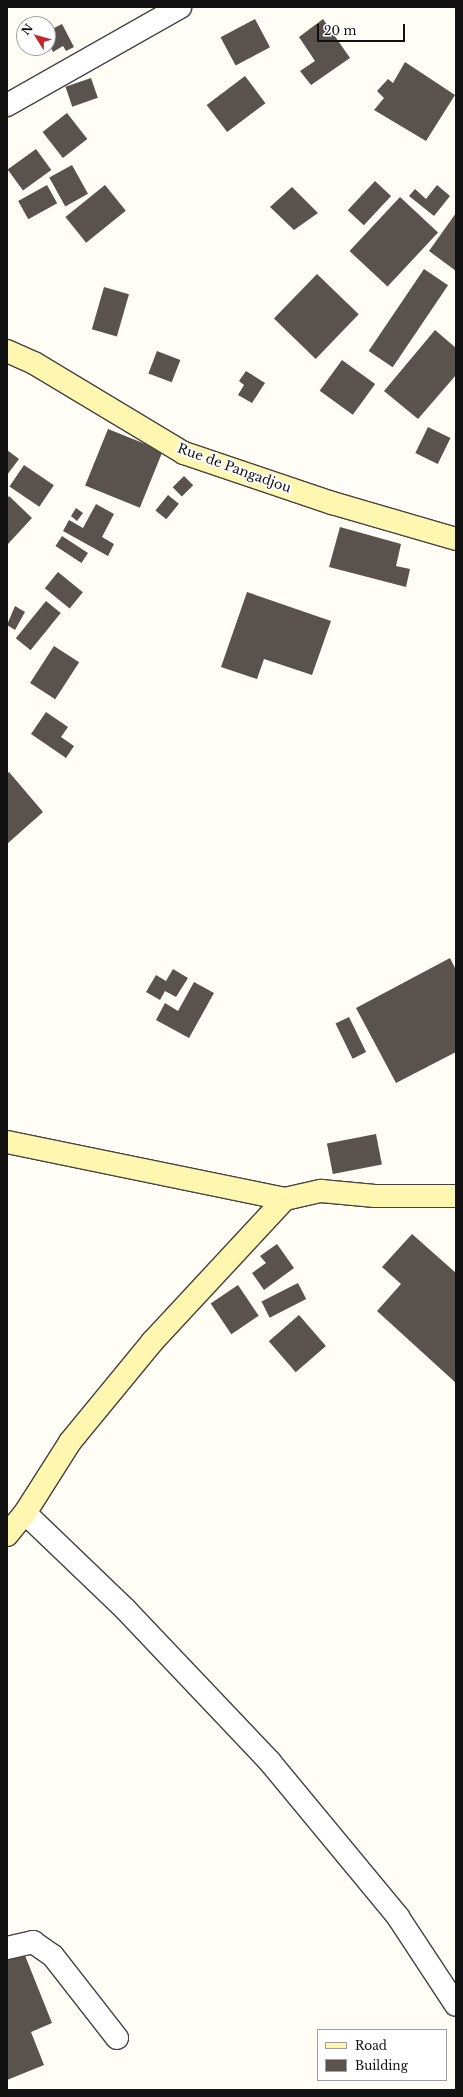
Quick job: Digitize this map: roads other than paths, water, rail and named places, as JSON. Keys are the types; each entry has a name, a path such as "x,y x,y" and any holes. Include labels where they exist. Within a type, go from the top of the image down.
{"street":[{"path":"7,105 180,7"},
{"name":"Rue de Pangadjou","path":"7,351 34,363 184,453 332,503 456,539"},
{"path":"7,1142 285,1199 321,1191 383,1196 456,1196"},
{"path":"7,1535 25,1513 70,1442 153,1341 285,1199"},
{"path":"25,1513 126,1610 270,1762 398,1917 456,2004"},
{"path":"7,1948 33,1942 53,1956 117,2038"}]}
